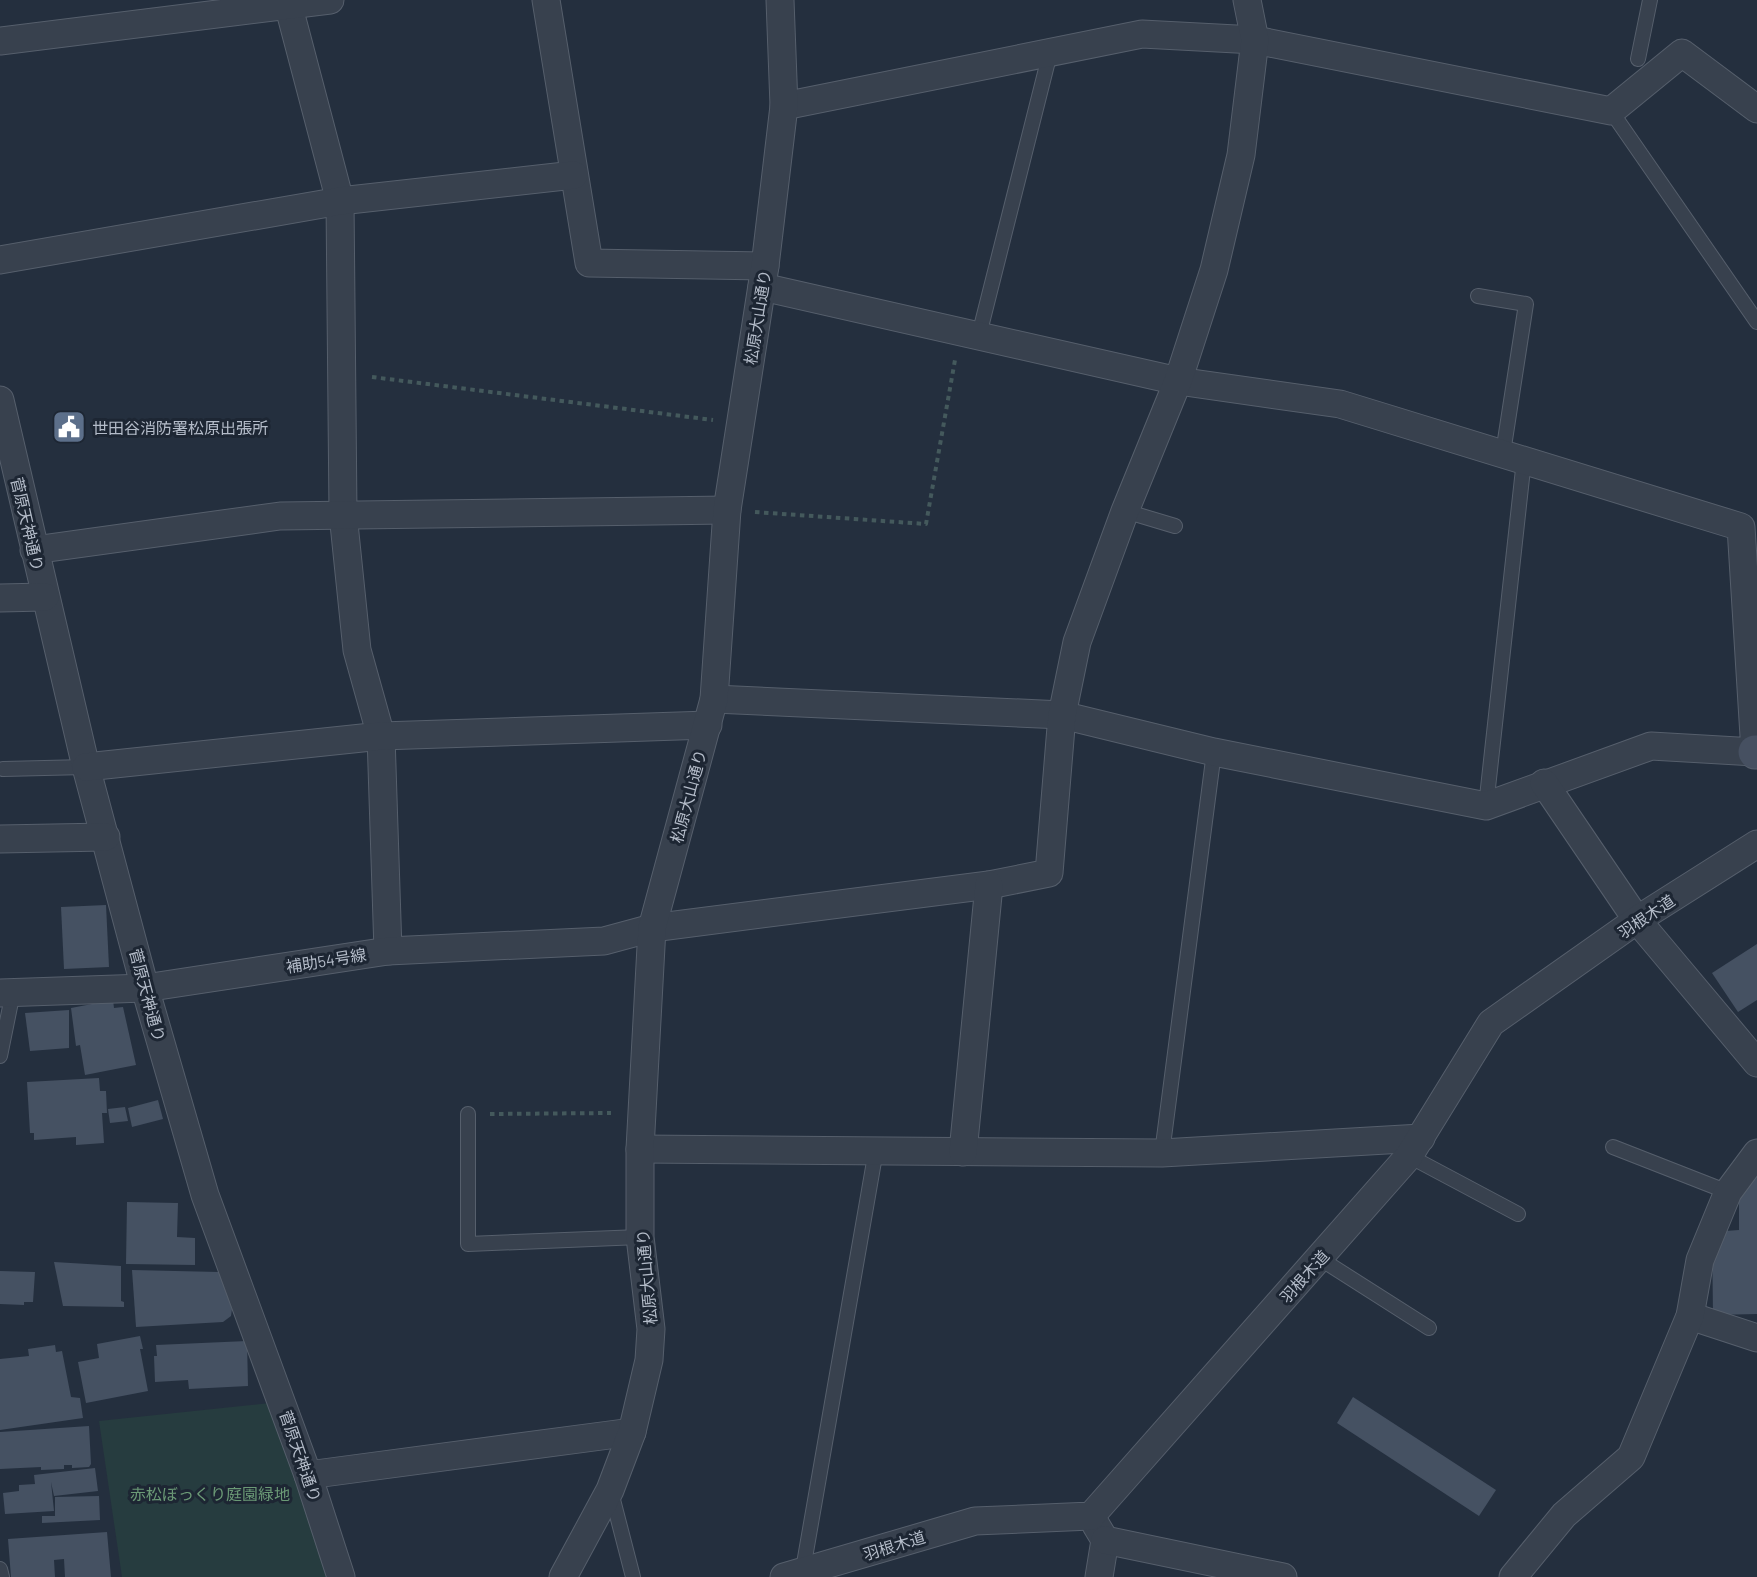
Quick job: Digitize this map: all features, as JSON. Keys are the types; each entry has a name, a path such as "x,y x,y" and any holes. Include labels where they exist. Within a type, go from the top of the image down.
{"street":[{"path":"0,41 288,3 330,0"},
{"path":"546,0 589,263 763,277 969,333 1178,381 1340,404 1741,527 1756,752 1652,746 1544,783 1486,806 1214,752 1062,715 714,699"},
{"name":"松原大山通り","path":"563,1577 610,1490 632,1432 649,1360 651,1329 640,1237 640,1149 652,928 714,699 727,510 763,277 784,106 780,0"},
{"path":"1062,715 1077,642 1125,511 1178,381 1214,270 1241,154 1255,40 1247,0"},
{"path":"288,3 340,201 343,514 357,650 381,736 388,951"},
{"path":"784,106 1142,34 1255,40 1611,111 1682,53 1757,109"},
{"path":"0,260 340,201 574,175"},
{"name":"菅原天神通り","path":"0,400 86,767 145,988 205,1195 308,1474 341,1577"},
{"path":"34,550 280,516 727,510"},
{"path":"0,598 45,597"},
{"name":"補助54号線","path":"7,992 145,988 388,951 604,941 652,928 989,885 1049,873 1062,715"},
{"path":"86,767 381,736 708,725"},
{"path":"1544,783 1637,920 1757,1063"},
{"path":"0,839 106,837"},
{"name":"羽根木道","path":"796,1576 975,1521 1091,1516 1415,1147 1491,1023 1637,920 1757,844"},
{"path":"963,1152 989,885"},
{"path":"640,1149 1162,1153 1415,1147"},
{"path":"1513,1577 1564,1515 1631,1457 1690,1316 1700,1260 1728,1192 1757,1153"},
{"path":"1690,1316 1757,1338"},
{"path":"308,1474 632,1432"},
{"path":"1091,1516 1105,1540 1099,1577"},
{"path":"1105,1540 1283,1577"}],"lane":[{"path":"1638,59 1650,0"},
{"path":"969,333 1050,53"},
{"path":"1611,111 1757,322"},
{"path":"1478,296 1526,304 1486,806"},
{"path":"1125,511 1175,526"},
{"path":"1162,1153 1214,752"},
{"path":"3,769 86,767"},
{"path":"0,1056 7,992"},
{"path":"468,1114 468,1244 640,1237"},
{"path":"1415,1147 1518,1214"},
{"path":"1613,1147 1728,1192"},
{"path":"796,1576 876,1150"},
{"path":"1319,1258 1429,1328"},
{"path":"610,1490 633,1577"},
{"path":"0,1569 2,1577"}],"path":[{"path":"727,510 926,524 969,333"},
{"path":"341,373 741,423"},
{"path":"468,1114 642,1113"}],"green space":[{"name":"赤松ぼっくり庭園緑地","path":"270,1403 327,1577 122,1577 99,1421"}],"building":[{"path":"106,905 109,967 64,969 61,907"},
{"path":"1757,944 1757,1000 1738,1012 1712,973"},
{"path":"113,1000 114,1008 123,1007 136,1065 85,1075 80,1045 76,1046 71,1008"},
{"path":"69,1010 69,1048 30,1051 25,1013"},
{"path":"99,1078 100,1091 106,1091 107,1113 102,1113 104,1143 76,1145 76,1137 34,1140 34,1133 30,1133 27,1082"},
{"path":"158,1100 163,1119 132,1127 128,1108"},
{"path":"125,1107 128,1121 110,1123 108,1109"},
{"path":"1757,1169 1757,1314 1713,1315 1712,1232 1739,1230 1739,1185"},
{"path":"127,1202 178,1203 177,1237 195,1238 195,1265 126,1264"},
{"path":"54,1262 121,1266 121,1301 124,1302 124,1307 63,1306"},
{"path":"132,1270 219,1272 232,1309 231,1316 223,1322 136,1327"},
{"path":"0,1271 35,1272 33,1302 24,1302 24,1305 0,1304"},
{"path":"140,1336 143,1349 140,1349 148,1391 86,1403 78,1362 99,1358 97,1344"},
{"path":"247,1341 248,1386 189,1389 188,1380 155,1382 156,1345"},
{"path":"55,1345 56,1352 62,1351 71,1397 80,1398 83,1418 0,1430 0,1359 29,1356 28,1349"},
{"path":"1353,1397 1496,1490 1479,1516 1337,1423"},
{"path":"89,1426 91,1464 89,1467 72,1468 72,1465 64,1465 64,1469 41,1470 41,1467 0,1469 0,1432"},
{"path":"95,1468 98,1491 54,1496 51,1482 54,1511 5,1514 3,1493 19,1491 19,1485 35,1484 34,1475"},
{"path":"99,1496 100,1520 42,1523 42,1516 55,1516 55,1497"},
{"path":"107,1532 111,1577 65,1577 64,1559 54,1560 55,1577 11,1577 8,1539"}],"place":[{"name":"世田谷消防署松原出張所","path":"69,427"}]}
